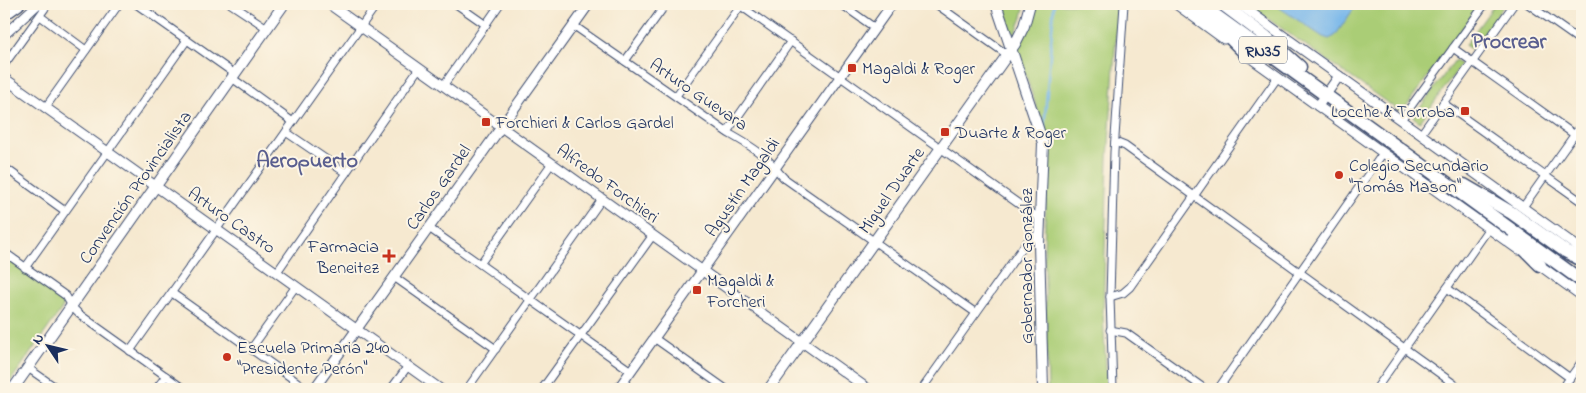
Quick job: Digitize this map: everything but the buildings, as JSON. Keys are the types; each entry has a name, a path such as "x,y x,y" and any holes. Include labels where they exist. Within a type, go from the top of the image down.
{"highway":[{"path":"4,13 14,4"},
{"path":"4,13 18,4"},
{"path":"1188,4 1215,23 1246,54"},
{"name":"RN35","path":"1200,4 1464,185 1582,271"},
{"name":"RN35","path":"1212,4 1300,67 1328,92 1437,176 1582,281"},
{"path":"1222,4 1266,36 1300,67"},
{"path":"1437,176 1464,202 1514,239 1540,265"},
{"path":"1464,185 1516,215 1562,249 1582,260"}],"main road":[{"name":"Convención Provincialista","path":"13,389 284,4"},
{"path":"996,4 1012,54"},
{"name":"Miguel Duarte","path":"769,389 941,148 1012,54 1030,4"},
{"name":"Gobernador González","path":"1012,54 1043,142 1039,234 1043,389"}],"street":[{"path":"4,35 38,4"},
{"path":"4,66 48,4"},
{"path":"45,108 119,4"},
{"path":"136,4 187,40 293,122"},
{"path":"232,4 267,28"},
{"name":"Alfredo Forchieri","path":"329,4 868,389"},
{"path":"130,351 377,4"},
{"path":"456,4 486,25"},
{"path":"443,86 500,4"},
{"path":"625,61 666,4"},
{"path":"676,96 740,4 1040,219"},
{"path":"841,4 875,28"},
{"name":"Agustín Magaldi","path":"618,389 892,4"},
{"path":"936,4 1012,54"},
{"path":"1113,389 1110,296 1115,142 1124,4"},
{"path":"1176,4 1582,296"},
{"path":"1239,4 1582,250"},
{"path":"1401,120 1485,4"},
{"path":"1421,134 1514,4"},
{"path":"1528,4 1582,42"},
{"name":"Carlos Gardel","path":"314,389 586,5"},
{"path":"40,16 86,50"},
{"name":"Arturo Guevara","path":"573,25 738,138 767,159 784,178 976,313"},
{"path":"25,268 187,40"},
{"path":"727,132 791,41"},
{"path":"1453,48 1582,140"},
{"path":"277,272 419,68"},
{"path":"1318,106 1340,76"},
{"path":"1110,296 1121,294 1128,289 1278,77"},
{"name":"Arturo Castro","path":"4,78 440,389"},
{"path":"1443,103 1582,202"},
{"path":"1523,207 1582,124"},
{"path":"286,132 346,173"},
{"path":"1115,142 1125,146 1461,389"},
{"path":"1218,389 1384,153"},
{"path":"480,264 552,163"},
{"path":"4,167 66,211"},
{"path":"467,389 602,199"},
{"path":"429,228 631,371"},
{"path":"1376,389 1489,228"},
{"path":"922,389 1025,244 1039,234"},
{"path":"542,389 653,235"},
{"path":"4,252 66,296 77,313 184,389"},
{"path":"394,277 496,349"},
{"path":"251,349 296,286"},
{"path":"1446,288 1570,378"},
{"path":"172,293 307,389"},
{"path":"1110,330 1128,334 1205,389"},
{"path":"654,338 726,389"},
{"path":"1562,389 1582,361"},
{"path":"390,389 408,366"},
{"path":"28,368 58,389"},
{"path":"156,389 166,376"}],"green space":[{"path":"1001,4 1025,4 1015,35 1011,34"},
{"path":"1034,4 1118,4 1108,159 1103,313 1107,389 1048,389 1044,248 1048,149 1046,135 1017,50 1026,33"},
{"path":"1247,4 1480,4 1405,108 1399,111"},
{"path":"1495,4 1505,4 1472,50 1465,45"},
{"path":"1455,60 1461,65 1420,122 1413,117"},
{"path":"4,256 61,297 64,303 10,382 4,385"}],"water":[{"path":"1274,4 1357,4 1335,36 1329,39 1323,37"}],"waterway":[{"path":"1044,129 1054,4"}],"place":[{"name":"Magaldi & Roger","path":"852,68"},
{"name":"Locche & Torroba","path":"1465,111"},
{"name":"Forchieri & Carlos Gardel","path":"486,122"},
{"name":"Duarte & Roger","path":"945,132"},
{"name":"Colegio Secundario \"Tomás Mason\"","path":"1339,175"},
{"name":"Farmacia Beneitez","path":"389,256"},
{"name":"Magaldi & Forcheri","path":"697,290"},
{"name":"Escuela Primaria 240 \"Presidente Perón\"","path":"227,357"}],"district":[{"name":"Procrear","path":"1509,40"},
{"name":"Aeropuerto","path":"307,159"}]}
